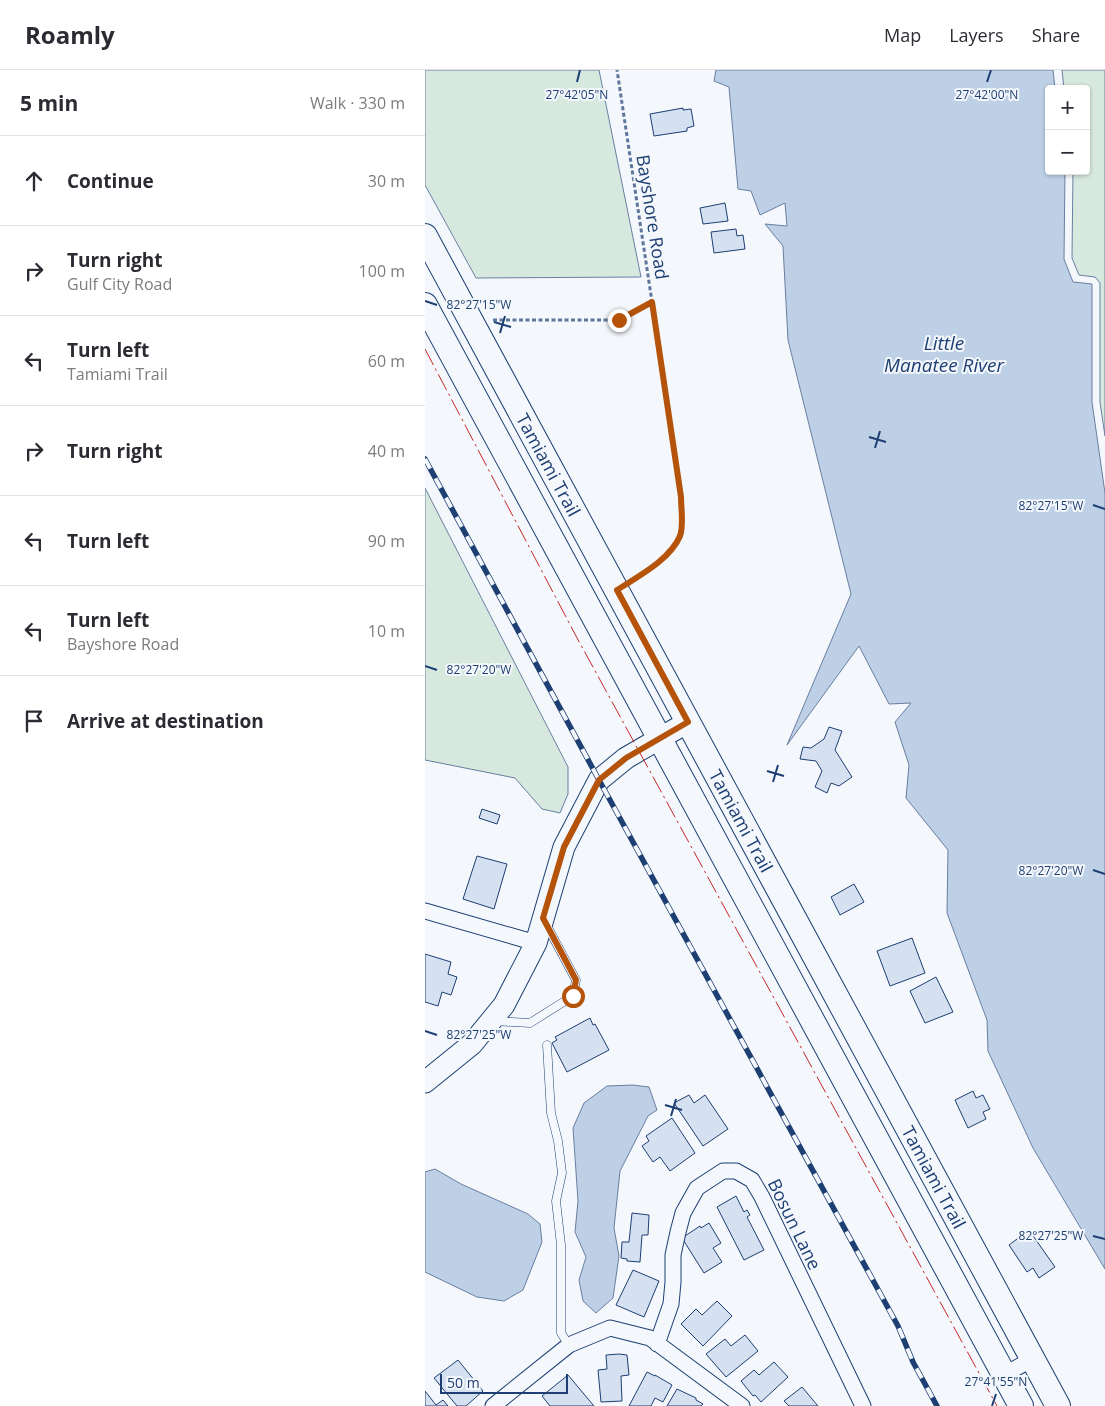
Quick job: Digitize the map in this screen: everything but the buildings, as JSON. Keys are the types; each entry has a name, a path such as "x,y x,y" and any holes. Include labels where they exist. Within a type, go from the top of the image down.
{"main road":[{"name":"Tamiami Trail","path":"425,236 1058,1406"},
{"name":"Tamiami Trail","path":"425,305 1021,1406"}],"street":[{"path":"425,1082 472,1044 504,1005 536,943 564,847 599,780 626,758 688,722"},
{"path":"425,910 536,943"},
{"name":"Bosun Lane","path":"657,1344 671,1304 673,1255 683,1213 697,1188 723,1171 737,1171 752,1180 762,1197 863,1406"},
{"path":"493,1406 569,1345 610,1328 650,1338 742,1406"},
{"path":"1004,1375 1033,1359"}],"lane":[{"path":"492,1020 530,1023 573,996 576,980 543,918"},
{"path":"547,1045 551,1113 558,1141 562,1173 556,1201 561,1245 561,1333 569,1345"}],"path":[{"name":"Bayshore Road","path":"470,320 619,320 652,302 617,70"},
{"path":"617,590 656,564 672,549 680,536 682,526 681,497 652,302"}],"shaded area":[{"path":"425,70 599,70 641,277 476,278 425,185"},
{"path":"1062,70 1105,70 1105,436 1100,402 1100,283 1095,277 1079,275 1072,258 1073,175 1090,175 1090,85 1064,85"},
{"path":"425,488 568,767 568,794 560,813 542,809 515,778 425,760"}],"water":[{"name":"Little Manatee River","path":"716,70 1053,70 1055,85 1045,85 1045,175 1065,175 1064,259 1073,282 1092,284 1092,402 1105,493 1105,1269 1033,1148 988,1051 987,1020 947,913 948,850 906,798 909,765 895,722 911,703 889,704 859,646 787,745 851,594 788,340 783,246 765,224 787,226 785,203 760,215 751,191 738,189 729,87 714,81"},
{"path":"633,1085 649,1087 657,1110 648,1116 620,1171 614,1228 619,1256 613,1298 596,1313 583,1301 579,1280 586,1257 575,1232 578,1201 573,1128 584,1103 607,1086"},
{"path":"435,1169 461,1184 528,1214 540,1224 542,1242 523,1290 504,1301 477,1297 425,1272 425,1172"}],"railway":[{"path":"425,459 898,1326 913,1362 937,1406"}],"power":[{"path":"425,349 576,636 997,1406"}],"route":[{"path":"573,996 576,980 543,918 564,847 599,780 626,758 688,722 617,590 656,564 672,549 680,536 682,526 681,497 652,302 619,320"}]}
